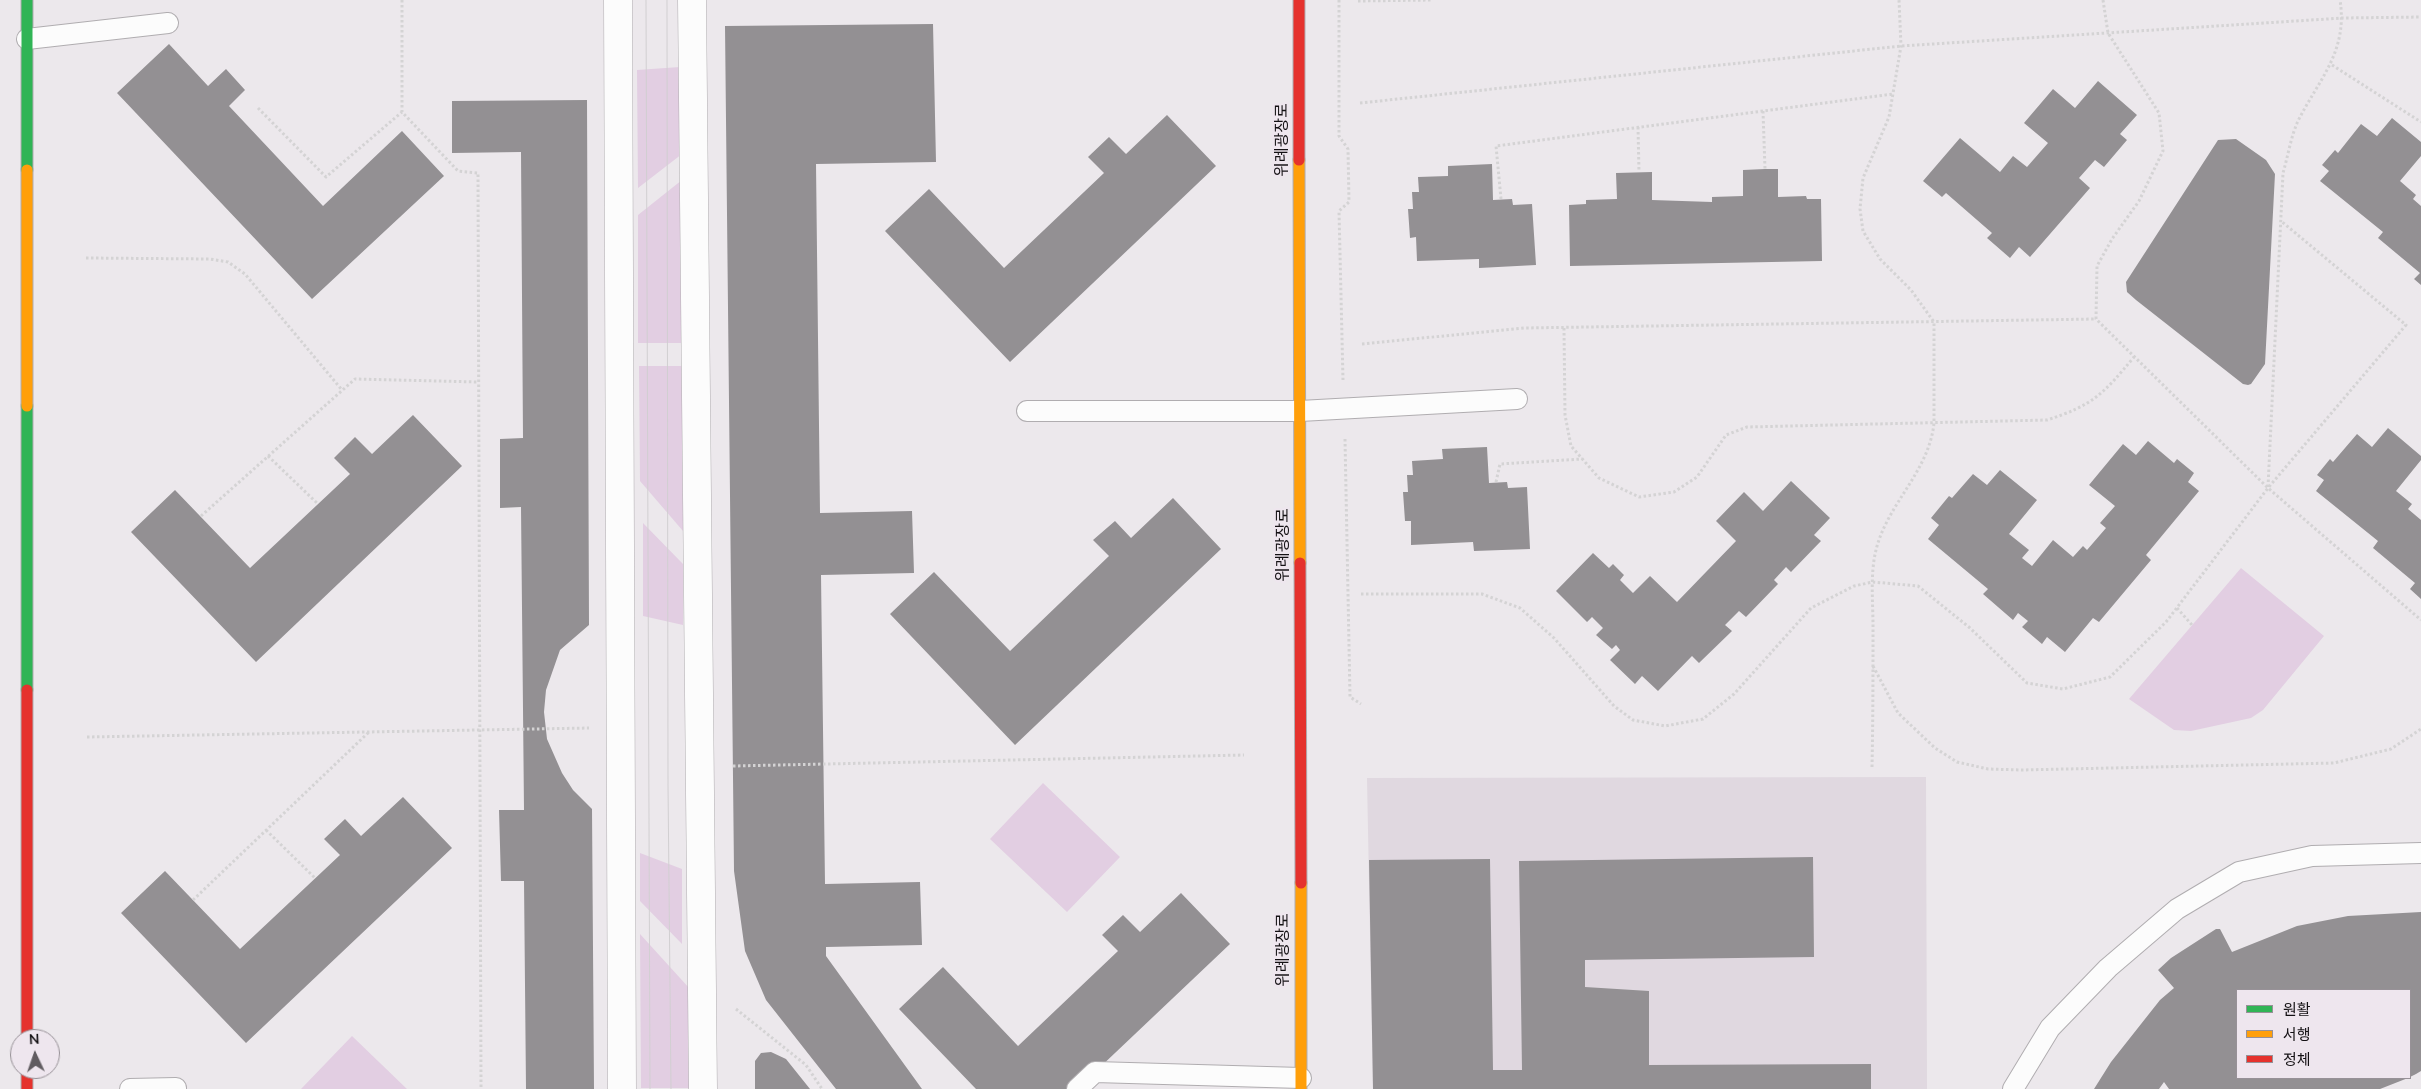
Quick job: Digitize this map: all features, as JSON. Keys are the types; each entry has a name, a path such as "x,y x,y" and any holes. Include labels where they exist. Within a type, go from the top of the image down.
{"street":[{"path":"26,0 26,1029"},
{"path":"618,0 622,1089"},
{"path":"692,0 703,1089"},
{"name":"위례광장로","path":"1299,0 1301,1084"}],"lane":[{"path":"27,39 168,23"},
{"path":"1027,411 1300,411 1517,399"},
{"path":"2013,1089 2050,1028 2108,968 2177,909 2239,872 2312,856 2421,853"},
{"path":"1077,1089 1094,1072 1301,1084"},
{"path":"130,1089 176,1088"}],"path":[{"path":"402,0 402,112 458,170 478,173 481,1089"},
{"path":"1339,0 1340,136 1348,149 1349,202 1339,211 1343,365"},
{"path":"1358,1 1433,0"},
{"path":"1872,767 1873,582 1876,550 1888,519 1916,476 1932,438 1934,424 1934,322 1911,290 1880,259 1863,231 1860,209 1863,178 1889,117 1901,46 1899,0"},
{"path":"2096,319 2097,266 2112,239 2139,201 2163,151 2159,113 2108,33 2103,0"},
{"path":"2268,488 2283,172 2298,122 2332,65 2343,18 2340,0"},
{"path":"1360,103 1901,46 2343,18 2421,18"},
{"path":"2332,65 2421,122"},
{"path":"1501,199 1496,146 1893,94"},
{"path":"258,108 326,177 402,112"},
{"path":"1762,112 1764,169"},
{"path":"1638,127 1639,172"},
{"path":"1362,594 1482,594 1520,608 1554,638 1614,706 1633,720 1665,726 1703,719 1734,694 1811,608 1854,586 1873,582 1918,586 1970,628 2027,683 2064,689 2110,677 2166,622 2268,488 2406,325 2281,221"},
{"path":"86,258 210,259 228,262 245,274 342,390"},
{"path":"1362,344 1524,328 2096,319 2268,488 2421,620"},
{"path":"1564,328 1565,415 1571,446 1599,478 1640,497 1674,492 1697,477 1726,435 1747,427 2047,420 2076,411 2104,393 2134,357"},
{"path":"201,516 355,379 478,382"},
{"path":"268,456 318,504"},
{"path":"1345,457 1350,697 1361,704"},
{"path":"1496,482 1500,464 1582,459"},
{"path":"2177,608 2192,624"},
{"path":"1873,666 1898,713 1935,748 1957,762 1988,769 2021,770 2334,763 2391,749 2421,729"},
{"path":"87,737 621,727"},
{"path":"193,900 369,731"},
{"path":"732,766 1244,755"},
{"path":"266,830 315,878"},
{"path":"702,979 806,1065 822,1089"}],"shaded area":[{"path":"680,67 682,154 638,188 637,70"},
{"path":"682,180 683,343 638,343 638,215"},
{"path":"639,366 682,366 683,531 640,481"},
{"path":"643,523 683,564 683,625 643,616"},
{"path":"2241,568 2324,636 2263,710 2251,718 2191,731 2174,730 2129,699"},
{"path":"1926,777 1927,1089 1373,1089 1367,778"},
{"path":"1043,783 1120,857 1067,912 990,839"},
{"path":"640,853 682,869 682,944 640,901"},
{"path":"640,934 690,989 690,1088 641,1088"},
{"path":"352,1036 407,1089 301,1089"}],"building":[{"path":"933,24 936,162 816,164 820,513 912,511 914,573 821,575 825,884 920,882 922,945 826,947 826,956 922,1089 836,1089 766,1000 745,951 734,871 725,26"},
{"path":"169,44 208,86 226,69 245,90 229,106 323,206 402,131 444,176 312,299 117,93"},
{"path":"2098,81 2137,115 2120,134 2127,140 2104,167 2095,160 2079,178 2090,188 2030,257 2019,247 2010,258 1987,238 1992,233 1946,193 1942,197 1923,181 1960,138 2000,172 2013,156 2027,167 2048,143 2024,123 2053,89 2075,108"},
{"path":"587,100 589,625 560,650 546,690 544,712 547,739 562,773 573,790 592,809 594,1089 526,1089 524,881 501,881 499,810 524,810 521,507 500,508 500,439 523,438 521,152 452,153 452,101"},
{"path":"1167,115 1216,166 1010,362 885,231 929,189 1004,268 1104,173 1088,157 1109,137 1126,154"},
{"path":"2392,118 2421,142 2421,156 2400,181 2416,195 2413,199 2421,206 2421,285 2414,279 2420,273 2378,238 2383,232 2320,181 2329,171 2322,165 2335,150 2338,153 2361,124 2377,136"},
{"path":"2236,139 2266,160 2275,174 2265,364 2251,384 2248,385 2243,384 2136,300 2127,292 2126,282 2218,140"},
{"path":"1492,164 1493,200 1512,199 1513,205 1532,204 1536,265 1479,268 1479,259 1417,261 1416,237 1410,238 1408,209 1413,209 1412,192 1419,192 1418,177 1448,176 1448,166"},
{"path":"1778,169 1778,197 1806,196 1807,199 1821,199 1822,261 1570,266 1569,205 1586,204 1586,200 1617,199 1616,173 1652,172 1652,200 1712,202 1712,197 1743,196 1743,170"},
{"path":"413,415 462,466 256,662 131,532 175,490 250,568 350,474 334,458 355,437 372,454"},
{"path":"2388,428 2421,456 2421,460 2396,491 2412,504 2408,509 2421,520 2421,599 2410,589 2415,583 2373,548 2378,541 2316,491 2324,480 2317,475 2330,459 2333,462 2357,434 2372,447"},
{"path":"2148,441 2174,463 2177,459 2194,473 2188,482 2199,491 2146,555 2151,560 2099,622 2093,618 2065,652 2047,637 2042,644 2022,627 2028,621 2018,613 2013,620 1983,594 1988,589 1928,539 1939,525 1931,518 1949,496 1952,498 1973,474 1987,485 2000,470 2037,500 2009,534 2029,550 2022,558 2032,566 2053,540 2073,557 2083,546 2087,550 2106,528 2100,523 2115,506 2089,485 2123,444 2136,455"},
{"path":"1487,447 1489,483 1507,482 1508,488 1527,487 1530,549 1474,551 1473,542 1411,545 1411,521 1405,521 1403,492 1408,492 1407,475 1413,475 1412,461 1443,459 1442,449"},
{"path":"1791,481 1830,518 1814,535 1821,541 1791,572 1786,567 1774,580 1778,584 1746,617 1739,611 1725,625 1732,631 1699,663 1692,656 1658,691 1642,676 1635,684 1610,660 1620,650 1616,645 1612,649 1596,635 1603,628 1592,617 1587,622 1556,591 1593,553 1609,568 1613,564 1624,575 1620,580 1633,593 1650,576 1677,602 1736,541 1716,521 1744,492 1763,511"},
{"path":"1173,498 1221,549 1015,745 890,614 934,572 1010,651 1109,556 1093,540 1115,521 1131,538"},
{"path":"403,797 452,848 246,1043 121,913 165,871 240,949 340,855 324,839 345,819 361,836"},
{"path":"1813,857 1814,957 1585,960 1585,987 1649,991 1649,1065 1871,1064 1871,1089 1373,1089 1369,860 1490,859 1493,1070 1522,1070 1519,861"},
{"path":"1181,893 1230,944 1077,1089 976,1089 899,1009 943,967 1018,1046 1118,951 1102,935 1123,915 1140,932"},
{"path":"2421,912 2421,1071 2411,1076 2411,989 2236,989 2236,1079 2405,1079 2380,1089 2169,1089 2164,1082 2159,1089 2094,1089 2111,1062 2160,1000 2174,988 2158,970 2171,958 2216,929 2220,929 2232,952 2297,926 2348,916"},
{"path":"771,1052 786,1059 810,1089 755,1089 755,1061 761,1053"}],"tram line":[{"path":"646,0 650,1089"},
{"path":"667,0 668,784 671,1089"}],"traffic: fast":[{"path":"27,0 27,170"},
{"path":"27,406 27,690"}],"traffic: slow":[{"path":"1299,160 1300,563"},
{"path":"27,170 27,406"},
{"path":"1301,883 1301,1089"}],"traffic: jam":[{"path":"1299,0 1299,160"},
{"path":"1300,563 1301,883"},
{"path":"27,690 27,1029"},
{"path":"27,1079 27,1089"}]}
